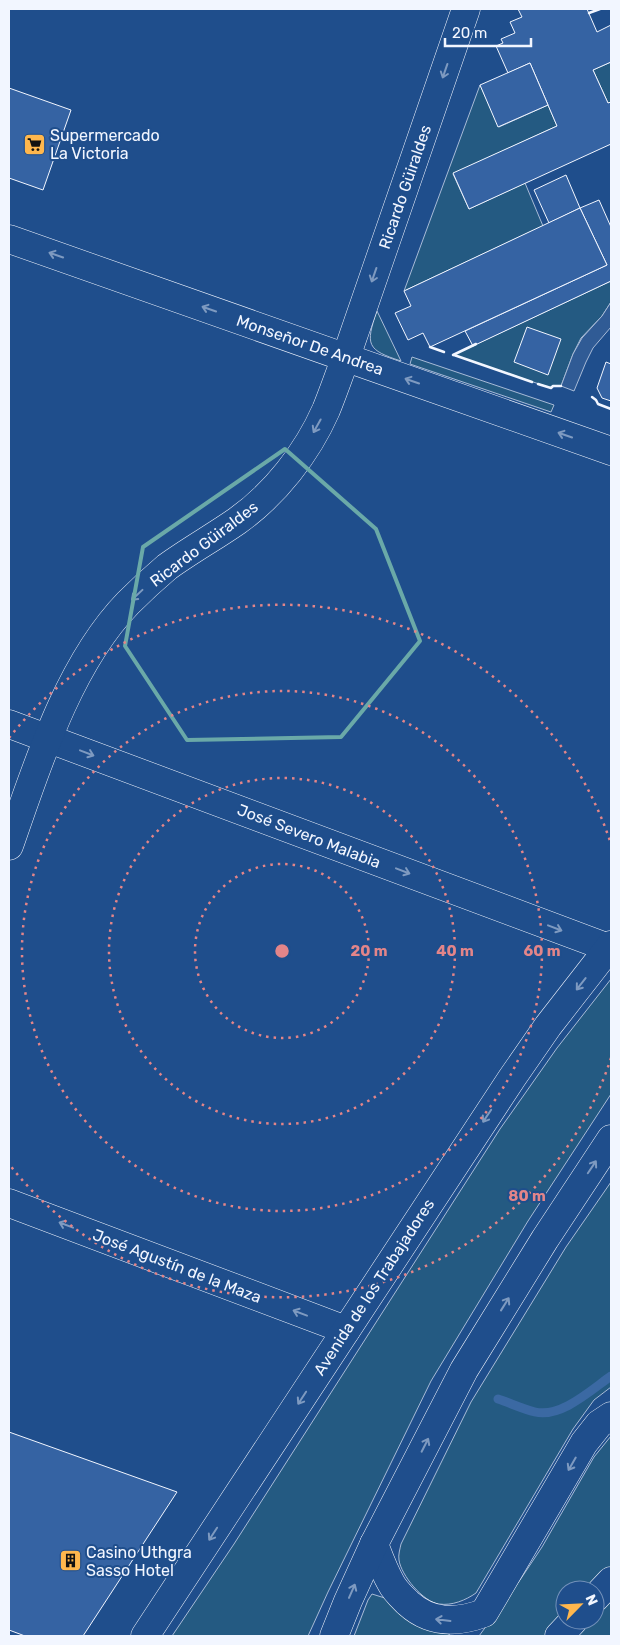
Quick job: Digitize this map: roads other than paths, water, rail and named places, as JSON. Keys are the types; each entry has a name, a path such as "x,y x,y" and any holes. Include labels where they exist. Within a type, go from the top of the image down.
{"street":[{"name":"Ricardo Güiraldes","path":"9,846 48,738 78,675 96,644 128,604 166,568 238,521 285,476 305,448 325,412 346,357 466,9"},
{"name":"Monseñor De Andrea","path":"9,238 611,451"},
{"name":"José Severo Malabia","path":"9,724 610,947"},
{"name":"Avenida de los Trabajadores","path":"145,1636 512,1078 548,1026 610,947"},
{"path":"334,1636 374,1544 464,1370 545,1238 611,1139"},
{"name":"José Agustín de la Maza","path":"9,1203 346,1330"},
{"path":"466,1636 484,1613 584,1443 607,1421"},
{"path":"374,1544 391,1583 400,1596 426,1616 441,1621 454,1621 468,1619 484,1613"}],"waterway":[{"path":"498,1399 535,1412 555,1411 575,1402 611,1376"}],"place":[{"name":"Supermercado La Victoria","path":"34,144"},
{"name":"Casino Uthgra Sasso Hotel","path":"70,1561"}]}
